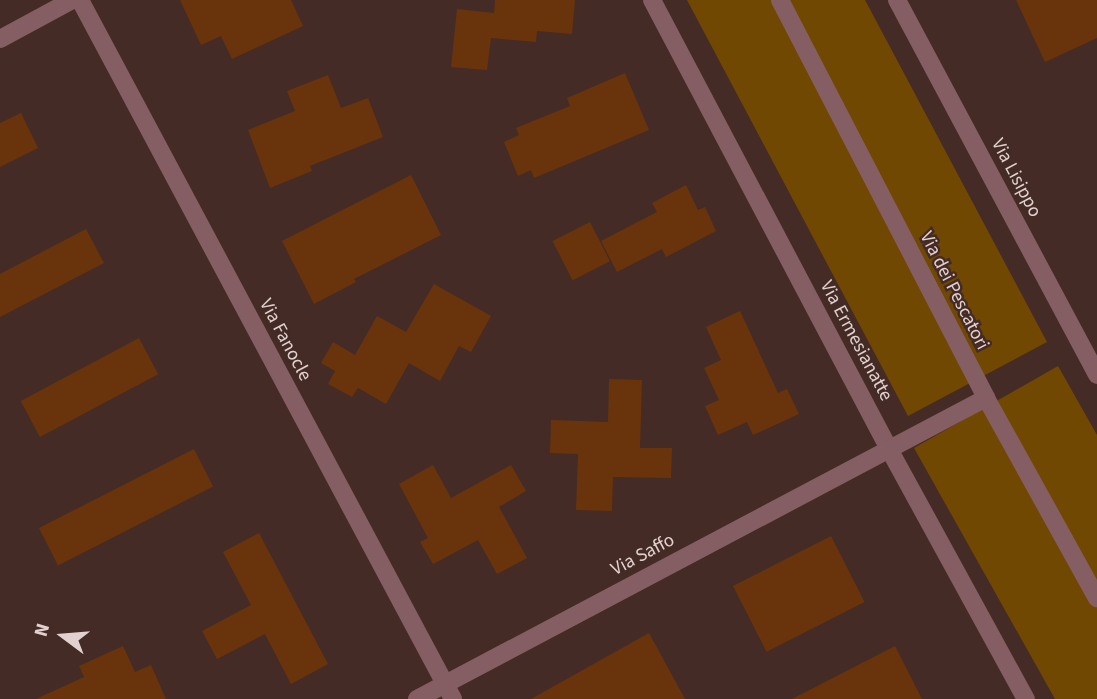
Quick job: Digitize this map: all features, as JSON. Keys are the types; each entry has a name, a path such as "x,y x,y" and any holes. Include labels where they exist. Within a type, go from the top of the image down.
{"street":[{"path":"0,39 72,0"},
{"name":"Via Fanocle","path":"80,0 449,692"},
{"name":"Via Ermesianatte","path":"652,0 889,449 1026,699"},
{"name":"Via dei Pescatori","path":"780,0 986,398 1097,598"},
{"name":"Via Lisippo","path":"897,0 1097,375"},
{"name":"Via Saffo","path":"417,699 449,692 986,398"}],"shaded area":[{"path":"687,0 865,0 1047,342 908,416"},
{"path":"1058,366 1097,435 1097,699 1055,699 914,448"}],"building":[{"path":"180,0 291,0 303,26 232,59 221,36 201,45"},
{"path":"495,0 575,0 572,34 537,31 536,42 491,38 487,70 451,67 457,9 494,13"},
{"path":"1016,0 1097,0 1097,38 1045,62"},
{"path":"625,73 649,130 534,178 531,170 518,176 504,142 519,135 516,128 570,106 567,98"},
{"path":"328,75 341,108 368,98 383,137 310,166 312,171 270,188 248,130 295,111 287,91"},
{"path":"21,113 38,148 0,167 0,123"},
{"path":"411,175 441,235 354,279 356,282 314,304 282,241"},
{"path":"686,185 698,210 705,207 716,231 666,257 662,249 617,272 601,241 657,212 652,203"},
{"path":"590,222 610,261 573,280 553,241"},
{"path":"86,229 104,263 0,317 0,274"},
{"path":"434,284 491,316 471,352 459,346 440,381 409,363 386,404 358,388 352,397 328,384 335,371 321,363 333,342 355,355 377,316 406,332"},
{"path":"740,311 778,393 787,389 799,414 753,435 747,422 718,435 705,406 719,400 704,368 721,360 706,327"},
{"path":"139,338 158,374 40,437 21,401"},
{"path":"609,379 642,380 640,448 672,448 671,478 613,477 612,511 576,510 578,454 550,453 551,420 608,422"},
{"path":"194,449 213,486 58,565 39,528"},
{"path":"433,465 451,498 511,465 526,491 499,507 527,558 497,574 478,540 433,564 420,542 428,538 399,484"},
{"path":"259,533 328,664 291,684 265,634 217,659 202,631 251,605 223,552"},
{"path":"831,536 865,602 767,652 733,586"},
{"path":"649,633 685,699 531,699"},
{"path":"123,646 135,672 151,665 166,699 36,699 84,677 79,666"},
{"path":"895,646 922,699 792,699"}]}
